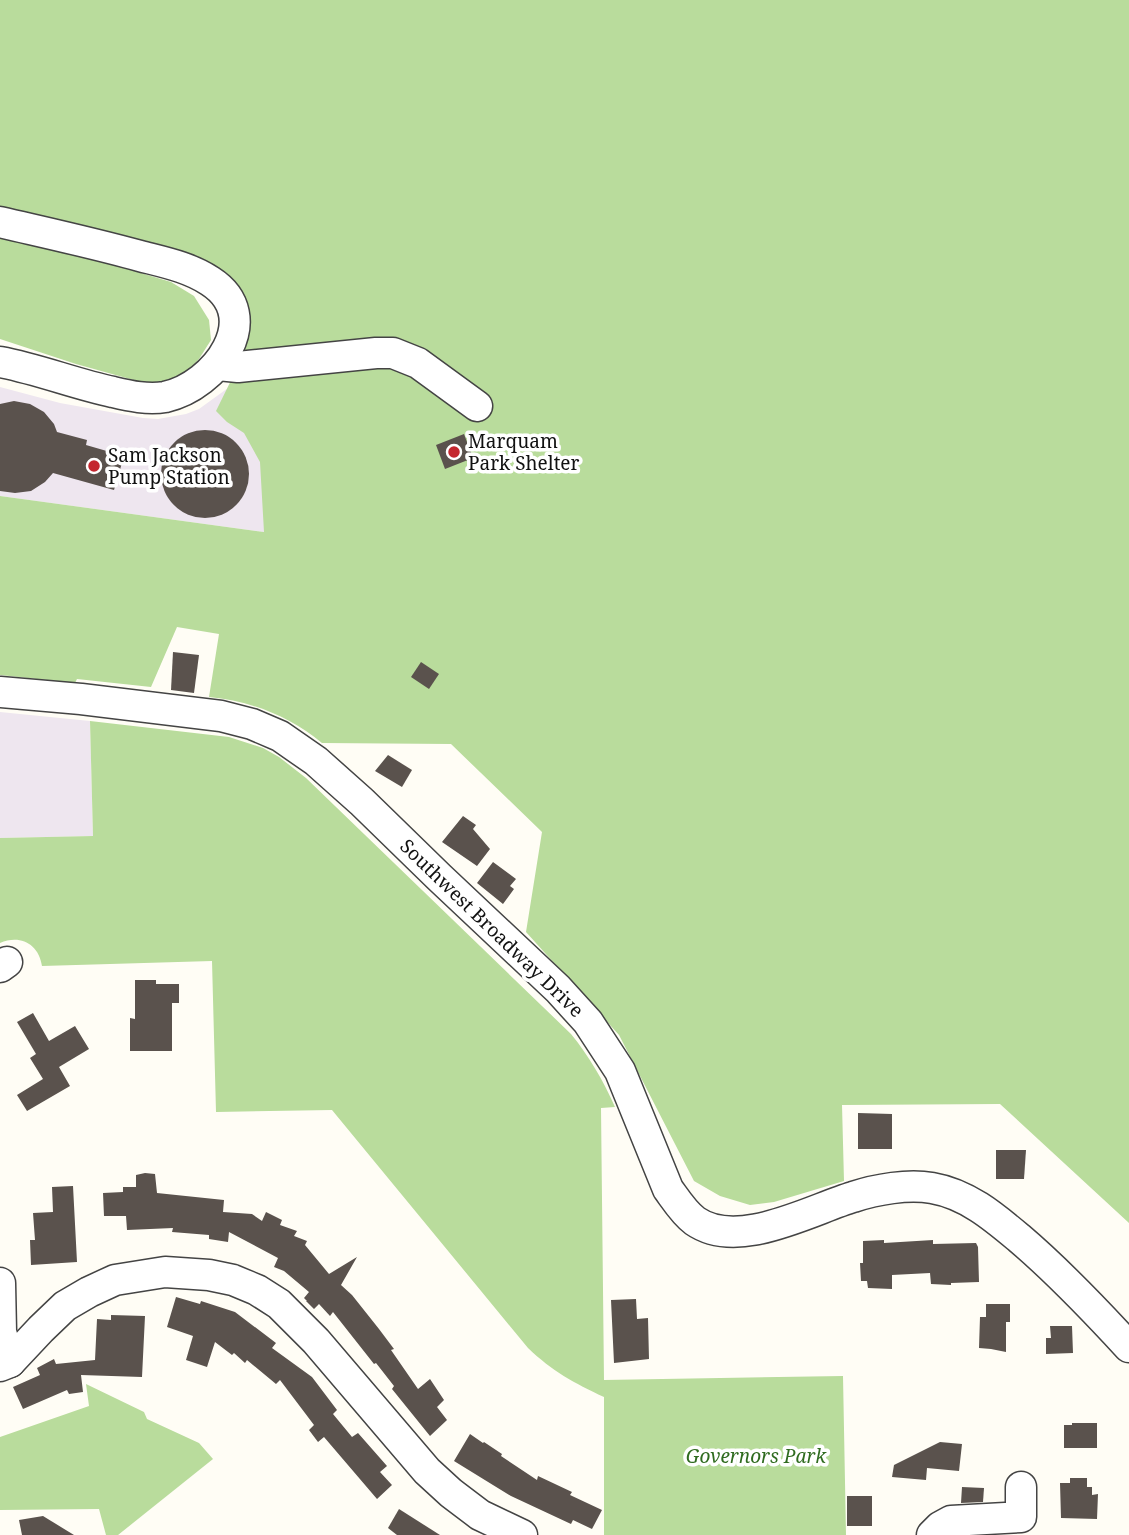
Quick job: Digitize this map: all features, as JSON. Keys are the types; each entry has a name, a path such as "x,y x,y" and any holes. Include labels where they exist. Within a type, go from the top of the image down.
{"street":[{"path":"0,222 182,268 209,280 228,298 235,319 232,338 218,365 201,381 178,393 149,399 101,390 0,362"},
{"path":"218,365 238,367 393,353 418,363 477,406"},
{"name":"Southwest Broadway Drive","path":"0,692 220,716 252,724 280,736 316,761 558,989 588,1022 620,1070 668,1188 694,1221 716,1230 744,1231 872,1192 922,1187 943,1191 990,1213 1064,1278 1129,1347"},
{"path":"5,1364 65,1306 115,1280 165,1272 209,1275 233,1280 257,1290 279,1304 316,1341 427,1471 450,1493 480,1515 522,1535"},
{"path":"0,1283 5,1364"},
{"path":"932,1535 951,1521 1021,1517 1021,1487"}],"shaded area":[{"path":"304,386 264,532 0,496 0,387 60,403 158,419 199,409 228,388"},
{"path":"0,712 90,721 93,836 0,838"}],"green space":[{"path":"0,0 1129,0 1129,1223 1000,1104 842,1105 844,1181 774,1202 750,1205 720,1196 694,1181 619,1035 526,932 542,832 451,744 322,743 269,711 240,702 209,697 219,634 177,627 151,687 77,679 75,683 0,675 0,496 264,532 260,462 244,433 216,411 244,354 246,335 241,301 0,209"},
{"path":"0,231 171,282 194,296 209,320 211,340 199,359 182,377 148,384 0,339"},
{"name":"Governors Park","path":"90,721 229,737 263,748 279,757 306,778 571,1034 606,1087 615,1107 601,1108 604,1380 843,1376 846,1535 604,1535 604,1397 564,1376 528,1348 332,1110 216,1112 212,961 42,966 37,952 27,943 15,940 0,943 0,838 93,836"},
{"path":"86,1384 144,1412 147,1419 199,1443 213,1459 118,1535 106,1535 99,1509 0,1510 0,1437 89,1406"}],"building":[{"path":"14,401 30,404 44,412 57,432 87,440 86,445 124,456 114,490 53,473 31,491 0,491 0,404"},
{"path":"205,430 222,434 236,443 245,457 249,474 245,491 236,505 222,514 205,518 188,514 174,505 165,491 161,474 165,457 174,443 188,434"},
{"name":"Marquam Park Shelter","path":"464,434 473,458 445,469 436,445"},
{"path":"173,652 199,655 194,693 171,690"},
{"path":"421,662 439,674 429,689 411,677"},
{"path":"388,755 412,770 402,787 375,771"},
{"path":"463,816 476,825 473,829 490,849 477,866 442,842"},
{"path":"493,862 516,879 510,886 514,889 503,904 477,883"},
{"path":"135,980 179,984 179,1003 172,1003 172,1051 130,1051 130,1018 135,1019"},
{"path":"33,1013 49,1041 75,1026 89,1049 59,1067 70,1086 27,1111 17,1095 43,1079 30,1058 36,1054 17,1022"},
{"path":"858,1113 892,1114 892,1149 858,1149"},
{"path":"996,1150 1026,1150 1024,1179 996,1179"},
{"path":"155,1174 157,1193 224,1200 223,1212 252,1214 262,1221 266,1212 282,1220 280,1225 297,1231 294,1236 307,1241 305,1245 329,1274 357,1257 341,1285 394,1349 391,1350 418,1389 430,1379 444,1400 437,1407 447,1420 430,1436 392,1389 394,1386 333,1312 330,1316 319,1304 314,1309 304,1298 309,1292 284,1271 274,1267 278,1258 229,1232 228,1242 209,1239 209,1235 172,1232 173,1228 127,1230 126,1216 104,1216 103,1193 123,1192 123,1187 136,1187 136,1175"},
{"path":"73,1186 77,1262 31,1265 30,1240 35,1240 33,1213 53,1212 52,1187"},
{"path":"884,1240 884,1243 933,1240 933,1244 976,1243 979,1282 931,1284 930,1273 892,1275 892,1289 868,1288 867,1281 861,1281 863,1241"},
{"path":"176,1297 200,1304 201,1301 235,1312 276,1343 272,1348 312,1377 337,1410 333,1414 352,1437 358,1433 387,1466 380,1472 392,1485 377,1499 324,1437 318,1442 309,1430 314,1425 280,1380 276,1384 247,1360 245,1363 215,1342 207,1367 186,1360 193,1336 167,1327"},
{"path":"636,1299 637,1319 648,1318 649,1359 614,1363 611,1300"},
{"path":"986,1304 1010,1304 1010,1322 1006,1322 1006,1352 979,1348 980,1317 986,1317"},
{"path":"111,1315 145,1316 142,1377 81,1375 83,1392 69,1394 67,1390 23,1409 13,1387 40,1375 37,1368 54,1359 56,1364 95,1360 97,1319 111,1320"},
{"path":"1050,1326 1072,1326 1073,1353 1046,1354 1046,1338 1051,1338"},
{"path":"1097,1423 1097,1448 1064,1448 1064,1425"},
{"path":"470,1434 537,1480 538,1476 602,1510 592,1529 573,1520 571,1524 511,1496 454,1461"},
{"path":"940,1442 962,1444 959,1471 927,1468 926,1480 892,1477 894,1465"},
{"path":"1070,1478 1087,1478 1087,1487 1092,1487 1092,1495 1098,1494 1097,1519 1061,1518 1060,1483 1070,1483"},
{"path":"962,1487 984,1488 983,1502 961,1503"},
{"path":"847,1496 872,1496 872,1526 847,1526"},
{"path":"399,1509 440,1535 397,1535 388,1528"},
{"path":"43,1516 74,1535 22,1535 19,1520"}],"place":[{"name":"Marquam Park Shelter","path":"454,452"},
{"name":"Sam Jackson Pump Station","path":"94,466"}]}
